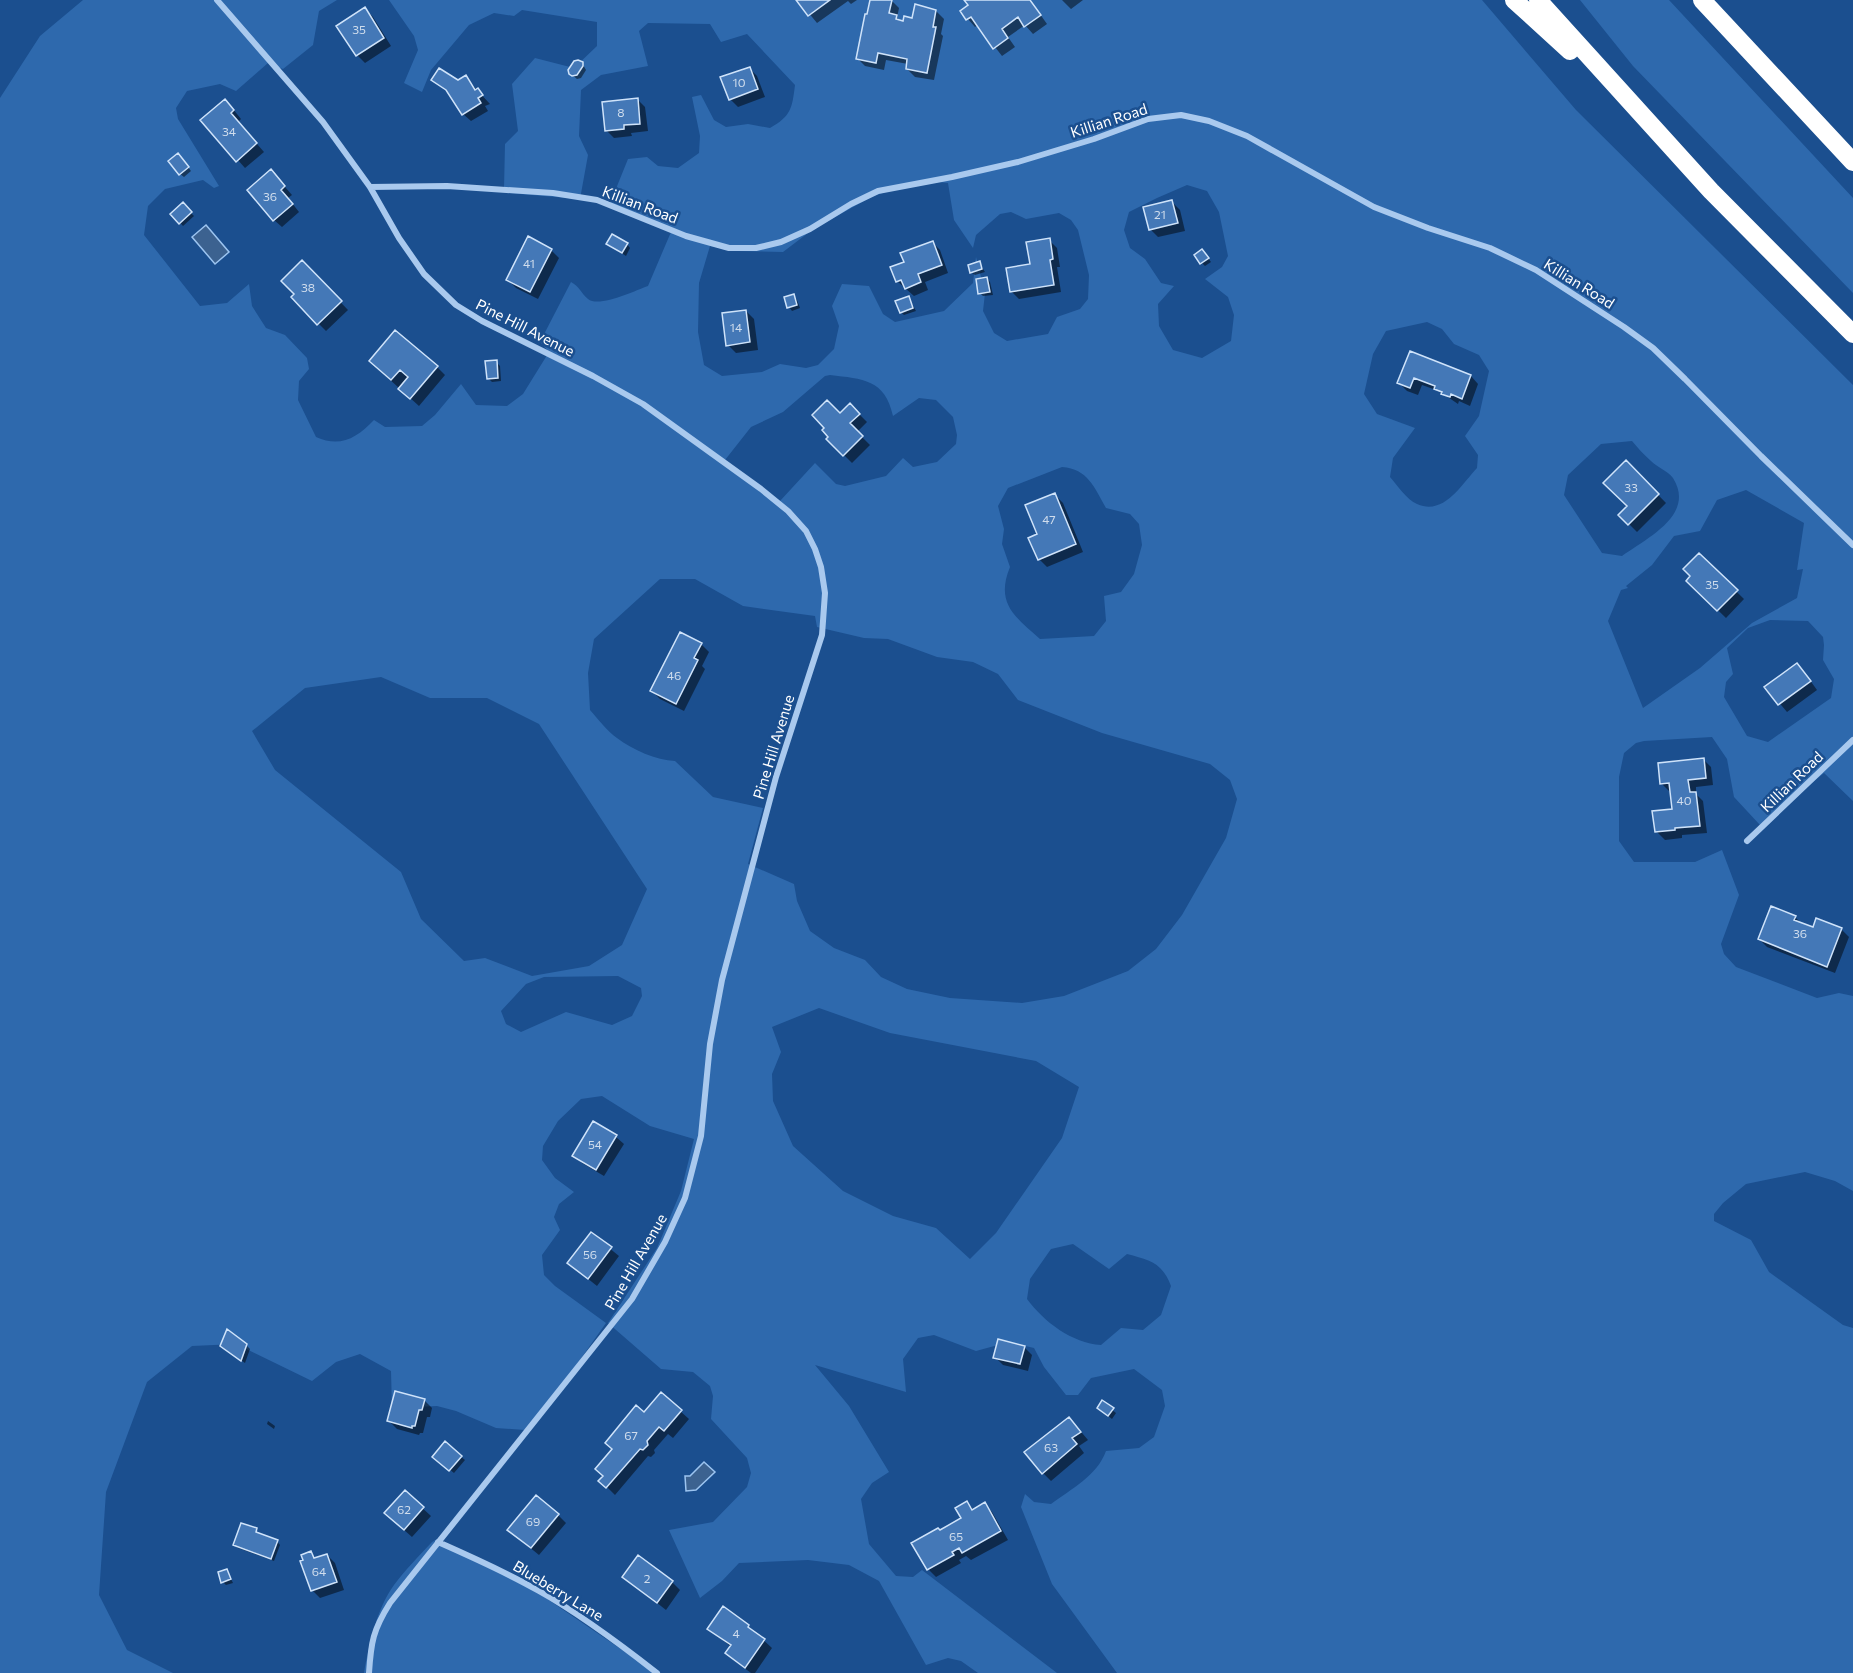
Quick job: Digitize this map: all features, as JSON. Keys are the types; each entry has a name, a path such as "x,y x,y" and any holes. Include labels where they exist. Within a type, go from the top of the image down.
{"highway":[{"path":"1514,0 1563,45 1618,90"},
{"path":"1538,0 1618,90 1750,231 1853,334"},
{"path":"1702,0 1853,162"}],"street":[{"name":"Pine Hill Avenue","path":"217,0 323,122 370,188 399,238 424,273 456,305 482,321 593,376 643,404 788,511 806,531 815,549 821,567 825,593 822,635 776,777 722,980 710,1044 700,1136 685,1198 665,1242 632,1299 438,1542 378,1622 371,1642 369,1673"},
{"name":"Killian Road","path":"370,188 447,186 553,193 597,200 686,236 729,248 756,248 791,238 850,204 878,191 1018,162 1094,139 1148,119 1181,115 1209,121 1247,136 1374,207 1428,228 1490,248 1536,270 1624,327 1653,348 1853,545"},
{"name":"Killian Road","path":"1747,841 1853,740"},
{"name":"Blueberry Lane","path":"438,1542 483,1561 540,1592 622,1646 657,1673"}],"shaded area":[{"path":"83,0 337,0 319,11 313,45 283,69 268,63 236,91 220,84 187,91 176,108 178,119 219,186 214,188 203,180 165,189 148,206 144,235 200,306 227,303 249,284 252,306 266,328 285,335 307,358 309,369 299,381 298,400 316,437 333,442 355,436 374,420 385,427 422,426 435,415 461,384 476,405 507,406 523,394 549,352 540,342 571,282 593,301 617,298 648,286 671,232 609,206 628,159 647,157 658,166 678,168 699,153 700,136 692,97 701,95 714,120 726,127 748,124 770,128 782,120 789,111 795,85 747,34 721,42 710,24 648,23 639,31 648,66 601,75 581,90 579,136 588,155 580,199 508,193 504,189 505,144 518,131 512,84 535,58 574,68 597,46 597,22 522,10 514,16 494,13 469,25 431,70 422,92 404,83 418,50 414,36 389,0 1482,0 1576,110 1853,385 1853,801 1824,773 1760,825 1734,797 1727,759 1712,737 1644,741 1636,743 1624,753 1619,777 1619,841 1634,862 1695,862 1722,850 1739,895 1721,944 1724,954 1736,967 1817,998 1839,993 1853,996 1853,1191 1835,1181 1805,1172 1746,1184 1723,1203 1714,1214 1714,1221 1751,1240 1769,1272 1843,1325 1853,1328 1853,1673 1117,1673 1052,1584 1021,1507 1025,1494 1034,1502 1051,1504 1090,1475 1106,1451 1139,1448 1154,1437 1165,1406 1162,1390 1134,1369 1091,1378 1078,1395 1066,1395 1044,1367 1034,1348 1009,1342 976,1351 934,1335 918,1338 903,1359 906,1392 815,1365 849,1406 889,1472 872,1483 861,1499 869,1544 896,1576 913,1577 922,1570 1057,1673 978,1673 961,1661 948,1658 926,1665 879,1581 849,1565 808,1560 739,1563 722,1581 700,1598 669,1530 713,1522 747,1487 751,1473 747,1458 711,1419 713,1396 710,1386 693,1372 661,1369 608,1323 657,1248 681,1191 694,1139 650,1126 602,1096 581,1099 558,1121 543,1146 542,1160 555,1178 574,1192 559,1204 554,1217 560,1230 542,1255 544,1275 555,1286 606,1323 575,1367 525,1430 496,1428 456,1411 437,1406 392,1408 391,1371 360,1354 336,1362 312,1381 236,1344 192,1346 147,1382 106,1492 99,1595 127,1650 173,1673 0,1673 0,98 40,36","holes":["939,182 948,183 954,220 973,248 976,235 1000,214 1011,212 1026,219 1059,213 1071,220 1078,230 1089,275 1088,299 1080,309 1057,317 1048,334 1007,341 994,333 983,311 985,293 976,257 973,283 944,311 895,322 883,314 869,286 842,284 832,306 839,326 834,349 818,365 806,368 780,364 762,372 722,376 704,365 698,332 699,283 710,246 737,251 783,252 812,230 871,197 885,192","1187,185 1207,191 1219,212 1228,256 1222,267 1205,279 1228,297 1234,315 1231,341 1202,358 1173,350 1159,326 1158,304 1174,286 1161,283 1145,259 1130,248 1124,230 1129,212 1157,198","1427,322 1442,329 1454,344 1479,355 1489,371 1479,416 1465,436 1478,455 1477,468 1444,502 1427,507 1413,502 1390,477 1393,458 1415,428 1377,414 1364,394 1373,354 1386,331","830,375 871,383 884,395 893,416 919,398 936,400 953,417 957,435 956,444 937,462 913,467 903,458 886,476 845,486 836,484 815,463 780,501 725,460 751,427 783,412 825,376","1632,441 1648,459 1673,478 1678,491 1678,503 1674,514 1666,524 1622,556 1602,553 1564,495 1568,475 1601,444","1062,467 1071,468 1084,475 1094,486 1106,508 1130,514 1139,524 1142,545 1134,574 1121,592 1104,596 1106,621 1094,636 1040,639 1016,616 1006,600 1006,580 1010,567 1002,544 1004,529 998,506 1008,488","1746,490 1804,523 1797,570 1803,569 1797,598 1752,623 1700,668 1643,708 1608,621 1621,590 1628,588 1626,586 1652,565 1674,536 1700,531 1717,500","660,579 695,579 743,606 815,616 817,627 864,638 888,639 937,657 973,662 998,674 1018,700 1102,733 1210,764 1230,780 1237,799 1226,838 1182,915 1156,949 1128,971 1064,996 1022,1003 950,998 907,989 881,977 865,960 834,948 810,931 797,901 794,884 748,864 763,808 713,797 675,761 645,754 613,735 590,710 588,673 594,639","1770,620 1808,621 1823,637 1823,660 1834,679 1831,698 1768,742 1747,736 1724,697 1726,682 1733,674 1727,648 1748,628","381,677 430,698 487,698 539,724 647,889 622,945 589,966 532,976 485,958 464,961 421,919 401,872 275,770 252,731 305,688","618,976 641,988 642,996 632,1016 612,1025 566,1012 521,1032 506,1024 501,1011 526,984 544,977","819,1008 890,1033 1036,1061 1079,1087 1062,1138 996,1233 970,1259 936,1228 893,1216 843,1191 793,1146 773,1101 772,1074 781,1052 772,1027","1073,1244 1109,1269 1127,1254 1148,1260 1159,1267 1171,1286 1161,1315 1143,1330 1121,1328 1101,1345 1069,1336 1042,1316 1027,1299 1030,1279 1051,1249"]},
{"path":"1580,0 1669,0 1853,198 1853,293 1633,66"},
{"path":"206,225 229,252 215,264 192,237"},
{"path":"704,1462 715,1472 696,1490 686,1491 685,1476 690,1476"},
{"path":"437,1539 537,1592 656,1673 364,1673 374,1627 388,1594 407,1568"}],"building":[{"path":"796,0 830,0 808,16"},
{"path":"870,0 892,0 889,13 897,15 896,19 903,21 904,16 912,18 915,4 936,10 933,27 936,27 927,73 906,69 907,59 878,53 876,63 856,59"},
{"path":"964,0 1030,0 1041,15 1024,27 1018,17 1002,29 1008,38 993,49 971,17 966,20 960,11 968,5"},
{"path":"365,7 384,38 356,56 336,26"},
{"path":"574,61 583,62 583,66 577,75 572,76 568,70"},
{"path":"750,67 758,89 729,100 720,77"},
{"path":"439,68 458,80 466,75 475,90 478,88 483,95 478,98 481,103 462,115 446,90 431,80"},
{"path":"638,98 640,124 624,125 624,129 605,131 602,102"},
{"path":"225,99 234,110 231,113 257,143 236,162 200,120"},
{"path":"178,153 189,167 179,175 168,161"},
{"path":"271,169 285,186 281,190 293,204 273,221 247,190"},
{"path":"1172,200 1178,223 1149,230 1143,207"},
{"path":"183,202 192,212 179,224 170,214"},
{"path":"612,234 628,243 622,253 606,244"},
{"path":"528,236 552,249 530,292 506,280"},
{"path":"1050,238 1053,259 1050,260 1054,285 1010,292 1006,268 1030,264 1026,242"},
{"path":"933,241 942,265 918,274 921,282 905,289 901,280 896,282 890,267 904,262 900,253"},
{"path":"1202,249 1209,258 1200,264 1194,255"},
{"path":"302,260 342,301 317,325 291,297 294,294 281,281"},
{"path":"980,261 982,269 970,273 968,265"},
{"path":"987,277 990,292 978,294 976,279"},
{"path":"794,294 797,305 787,308 784,297"},
{"path":"909,296 913,308 900,313 895,301"},
{"path":"746,310 750,342 726,346 722,313"},
{"path":"395,330 438,366 410,399 398,389 408,377 400,370 391,380 369,361"},
{"path":"1410,351 1471,375 1462,399 1451,394 1450,397 1441,394 1442,392 1434,389 1435,386 1414,378 1410,388 1397,383"},
{"path":"497,360 498,378 487,379 485,361"},
{"path":"827,400 840,413 850,403 860,414 850,423 863,436 843,456 826,439 828,437 822,430 824,428 812,415"},
{"path":"1626,460 1659,494 1628,525 1618,515 1627,506 1603,483"},
{"path":"1055,493 1076,544 1038,560 1028,538 1037,534 1025,505"},
{"path":"1699,553 1738,590 1717,611 1686,581 1690,576 1683,569"},
{"path":"680,632 702,643 694,658 698,660 676,704 650,691"},
{"path":"1797,663 1811,681 1778,705 1764,687"},
{"path":"1704,758 1706,778 1688,780 1690,792 1696,792 1700,826 1655,832 1652,811 1672,809 1669,783 1660,784 1658,763"},
{"path":"1771,906 1796,916 1794,920 1813,927 1816,918 1842,928 1827,967 1758,939"},
{"path":"593,1121 617,1135 596,1170 572,1156"},
{"path":"591,1232 612,1247 588,1279 567,1263"},
{"path":"227,1329 247,1344 241,1361 220,1346"},
{"path":"998,1339 1025,1346 1020,1364 993,1358"},
{"path":"395,1391 425,1399 422,1410 419,1410 415,1426 412,1428 387,1421"},
{"path":"661,1392 682,1410 664,1431 659,1427 647,1441 648,1445 643,1450 640,1449 606,1488 598,1481 603,1476 595,1469 612,1449 605,1443 636,1405 644,1412"},
{"path":"1102,1400 1114,1408 1108,1416 1097,1408"},
{"path":"1069,1417 1081,1432 1072,1438 1077,1444 1042,1474 1024,1452"},
{"path":"445,1441 462,1456 449,1471 432,1457"},
{"path":"405,1490 424,1507 404,1530 384,1513"},
{"path":"536,1495 559,1514 531,1548 507,1530"},
{"path":"967,1501 972,1510 985,1502 1001,1531 962,1553 959,1548 952,1552 954,1555 927,1570 911,1543 961,1518 955,1508"},
{"path":"241,1523 257,1528 256,1532 278,1540 271,1559 233,1545"},
{"path":"311,1551 314,1558 327,1554 337,1582 311,1591 300,1561 303,1560 301,1555"},
{"path":"638,1555 673,1581 657,1603 622,1577"},
{"path":"227,1569 231,1579 221,1583 218,1572"},
{"path":"723,1606 765,1639 745,1668 725,1653 731,1645 707,1629"}]}
